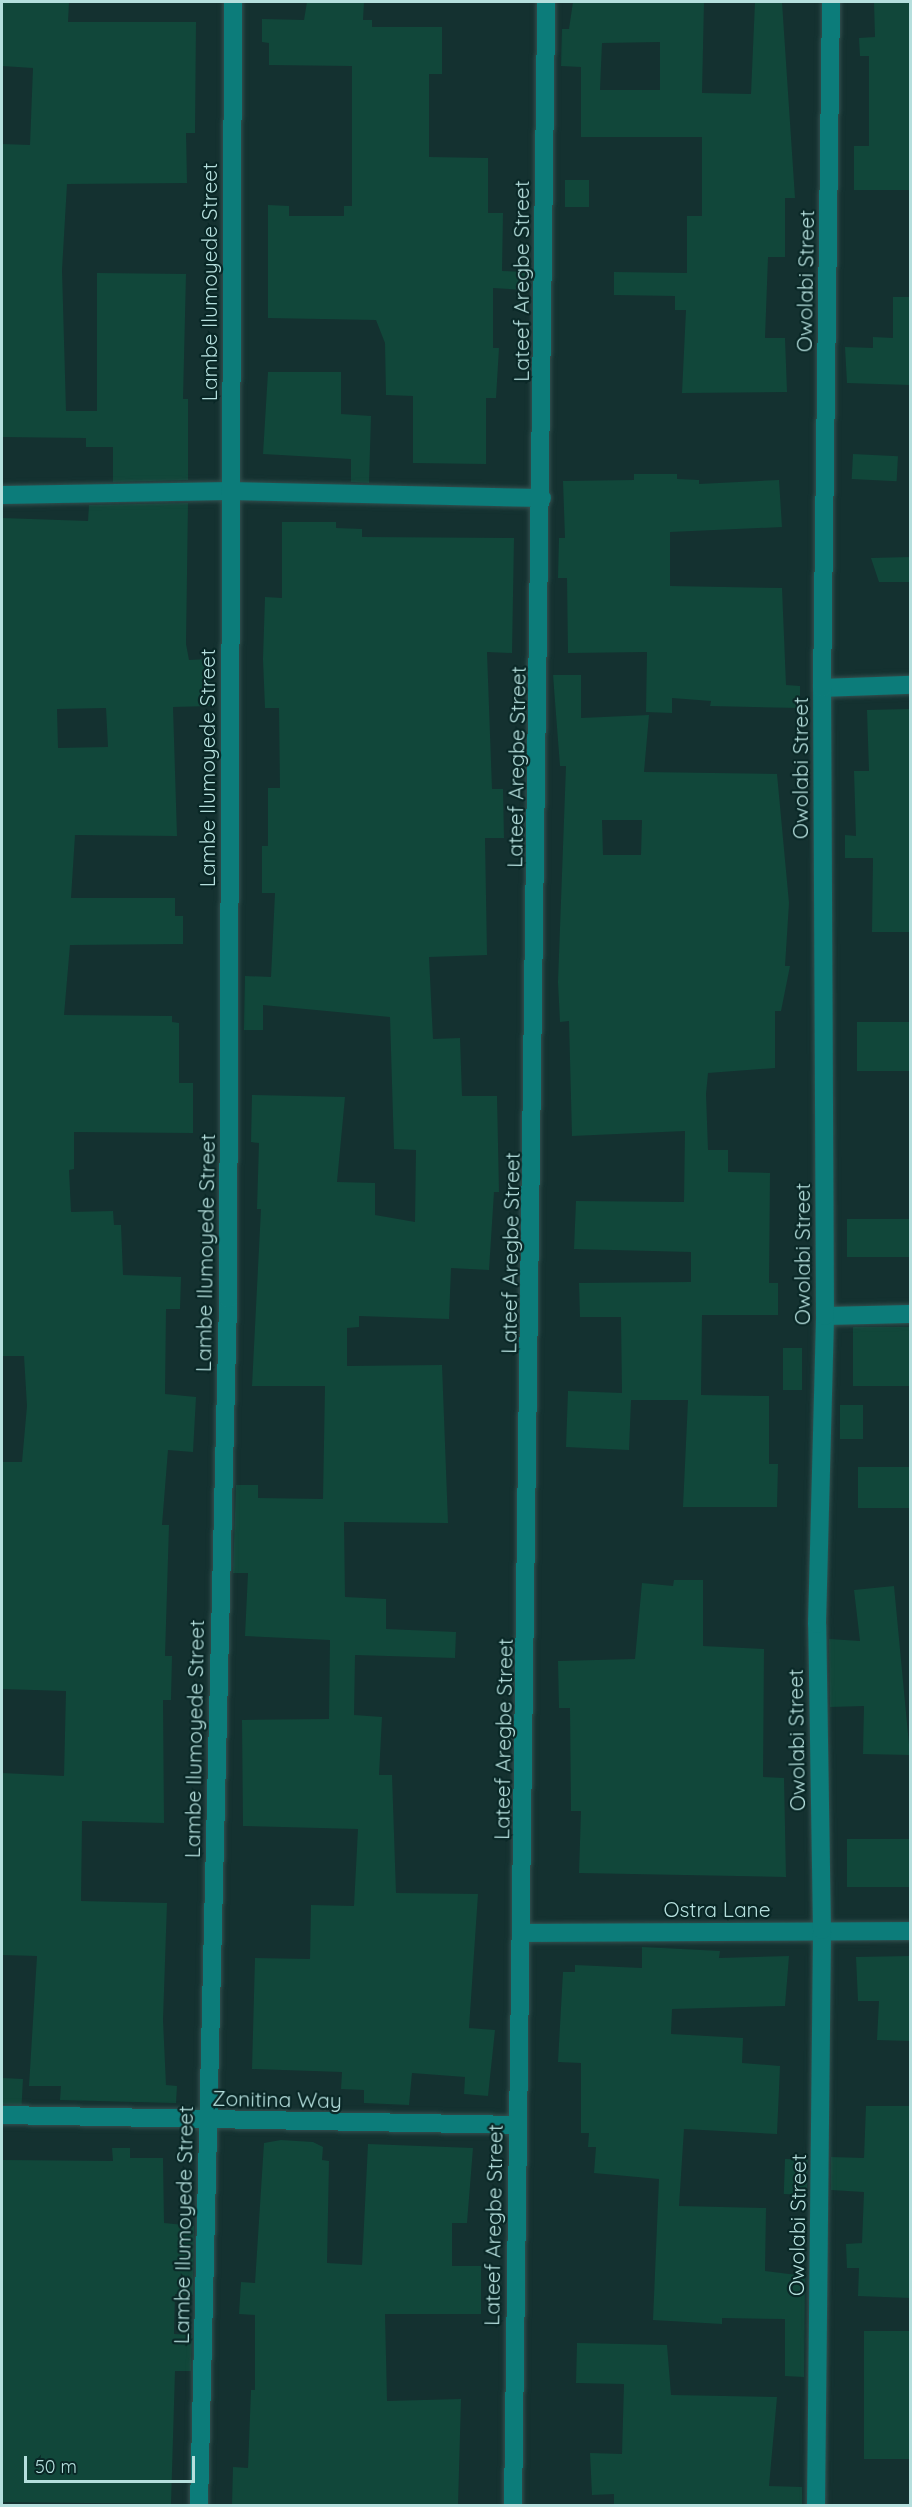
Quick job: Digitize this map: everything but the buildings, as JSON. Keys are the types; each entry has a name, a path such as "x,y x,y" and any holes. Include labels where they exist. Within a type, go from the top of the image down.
{"street":[{"name":"Lambe Ilumoyede Street","path":"199,2505 228,1299 233,2"},
{"name":"Lateef Aregbe Street","path":"513,2505 543,498 546,2"},
{"name":"Owolabi Street","path":"816,2505 822,1930 817,1624 825,1316 822,688 831,2"},
{"path":"2,495 230,491 543,498"},
{"path":"822,688 910,685"},
{"path":"825,1316 910,1314"},
{"name":"Ostra Lane","path":"523,1933 910,1931"},
{"name":"Zonitina Way","path":"2,2115 207,2121 517,2124"}]}
